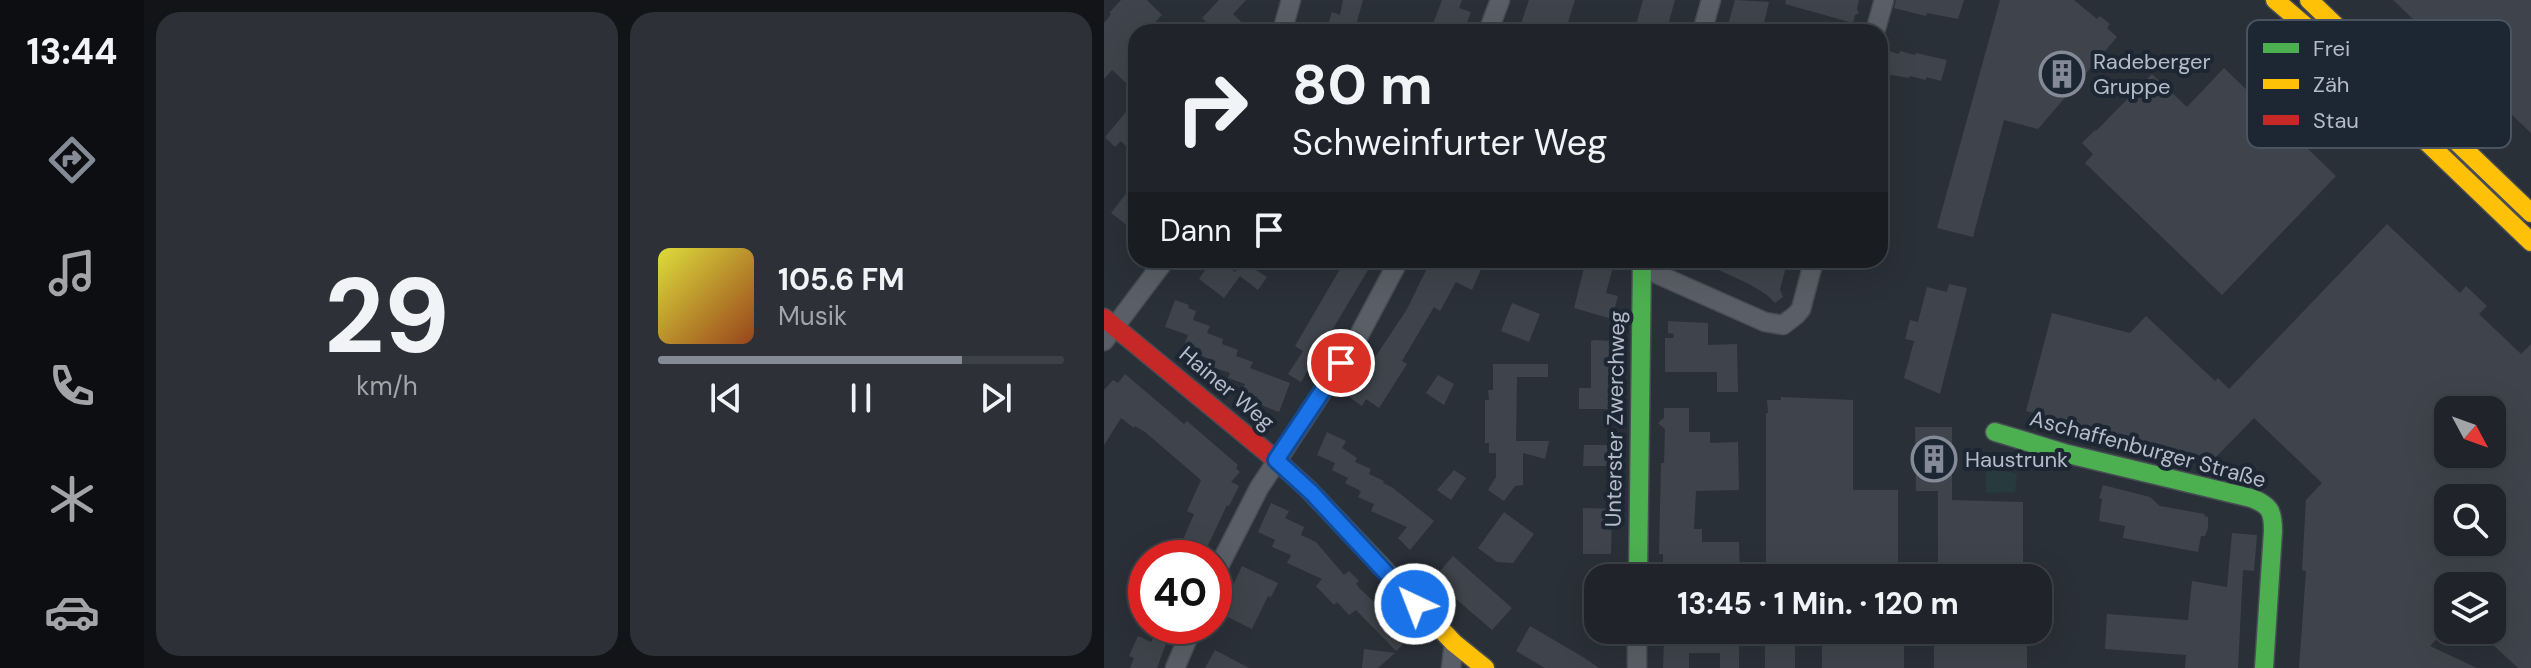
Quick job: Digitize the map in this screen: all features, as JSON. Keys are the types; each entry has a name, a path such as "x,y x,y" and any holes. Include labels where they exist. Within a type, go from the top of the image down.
{"street":[{"path":"1284,24 1291,0"},
{"path":"1491,24 1500,0"},
{"path":"1704,24 1711,0"},
{"path":"1877,24 1884,0"},
{"path":"2275,0 2299,20"},
{"path":"2309,0 2330,20"},
{"path":"2433,148 2531,242"},
{"path":"2463,148 2531,213"},
{"path":"1108,328 1158,268"},
{"path":"1232,541 1276,460 1357,339 1395,268"},
{"name":"Unterster Zwerchweg","path":"1638,564 1641,268"},
{"path":"1650,268 1765,322 1783,325 1801,309 1812,268"},
{"name":"Hainer Weg","path":"1108,328 1276,460 1454,643 1485,668"},
{"name":"Aschaffenburger Straße","path":"1995,432 2068,454 2268,504 2273,511 2273,531 2264,668"},
{"path":"1451,668 1454,643"},
{"path":"1175,668 1185,644"},
{"path":"1637,644 1637,668"}],"green space":[{"path":"1986,466 2017,474 2015,492 1986,493"}],"building":[{"path":"1121,0 1147,0 1162,15 1154,24 1128,24 1128,85 1112,70 1104,79 1104,23"},
{"path":"1219,0 1246,0 1233,14 1244,24 1208,24 1202,18"},
{"path":"1343,0 1363,0 1356,24 1328,24 1332,12 1340,15"},
{"path":"1442,0 1462,0 1459,8 1471,12 1466,24 1433,24"},
{"path":"1529,0 1575,0 1568,24 1521,24"},
{"path":"1643,0 1675,0 1668,24 1636,24"},
{"path":"1735,0 1769,2 1764,24 1728,24"},
{"path":"1786,0 1859,0 1859,13 1855,15 1853,23 1785,4"},
{"path":"1896,0 1964,0 1958,19 1927,13 1926,16 1894,8"},
{"name":"Radeberger Gruppe","path":"2000,0 2074,0 2097,19 2100,16 2110,24 2107,28 2117,37 2038,129 2004,120 1973,237 1937,228"},
{"path":"2393,0 2531,0 2531,133 2511,114 2511,20 2414,20"},
{"path":"1888,51 1947,60 1941,81 1926,77 1926,80 1888,74"},
{"path":"2224,68 2247,90 2247,148 2307,148 2336,176 2222,295 2085,163 2093,154 2082,143 2152,74 2187,107"},
{"path":"1128,110 1128,148 1121,141 1115,147 1105,137"},
{"path":"1128,191 1128,226 1111,213"},
{"path":"2387,224 2460,293 2466,286 2487,306 2479,314 2521,354 2531,344 2531,668 2518,668 2492,644 2506,644 2506,572 2434,572 2434,642 2430,646 2477,668 2299,668 2306,571 2302,570 2306,500 2322,483 2254,418 2214,459 2026,411 2052,313 2130,333 2146,316 2215,381 2218,378 2229,389"},
{"path":"1207,268 1230,268 1235,272 1238,268 1253,268 1267,277 1258,290 1240,276 1224,298 1199,279"},
{"path":"1369,268 1301,382 1288,374 1303,351 1295,346 1340,269"},
{"path":"1427,268 1482,268 1472,290 1456,282 1440,311 1434,307 1402,361 1407,364 1379,408 1366,399 1362,406 1349,397 1407,309"},
{"path":"1584,268 1613,268 1606,293 1618,296 1612,319 1574,308"},
{"path":"1714,268 1786,268 1780,289 1783,297 1775,303 1749,284"},
{"path":"1949,284 1967,288 1940,394 1904,378 1914,341 1905,339 1910,320 1918,322 1927,287 1947,292"},
{"path":"1175,300 1196,311 1193,320 1210,326 1207,333 1223,339 1222,344 1238,350 1236,356 1253,362 1250,368 1290,383 1279,412 1256,403 1258,397 1242,391 1245,384 1228,378 1230,373 1213,367 1216,361 1199,355 1201,349 1185,343 1188,335 1165,327"},
{"path":"1512,303 1540,314 1529,342 1501,331"},
{"path":"1668,321 1708,323 1708,345 1737,344 1738,392 1717,392 1717,372 1665,372 1665,338 1673,338 1674,334 1668,333"},
{"path":"1591,341 1612,341 1614,344 1612,387 1622,396 1612,403 1612,409 1579,409 1579,388 1591,388"},
{"path":"1493,364 1548,364 1548,377 1517,377 1516,441 1549,441 1545,459 1523,453 1523,485 1515,486 1504,501 1488,490 1496,477 1496,453 1489,453 1489,443 1485,443 1485,400 1489,400 1488,390 1493,390"},
{"path":"1125,374 1238,465 1236,468 1240,472 1231,482 1239,486 1210,540 1183,540 1194,514 1187,511 1201,480 1145,432 1121,418 1104,445 1104,390 1113,380 1118,383"},
{"path":"1438,375 1454,384 1444,405 1426,393"},
{"path":"1781,397 1853,400 1853,490 1898,490 1898,564 1766,564 1767,400 1781,400"},
{"path":"1664,408 1689,408 1689,432 1710,432 1710,443 1738,442 1739,490 1696,491 1694,529 1702,529 1702,542 1739,542 1740,564 1663,564 1663,554 1659,554 1665,429 1658,423 1664,418"},
{"path":"1915,427 1952,427 1952,500 2023,502 2023,564 1938,564 1938,491 1916,491"},
{"path":"1327,432 1346,441 1342,448 1357,458 1355,462 1371,469 1369,474 1384,481 1434,521 1410,550 1398,538 1407,527 1371,511 1374,504 1358,497 1361,491 1345,483 1348,478 1332,470 1335,463 1317,455"},
{"path":"1584,445 1612,445 1612,466 1583,466"},
{"path":"1454,470 1466,478 1451,500 1437,490"},
{"path":"2103,485 2150,497 2160,506 2205,514 2208,528 2205,536 2201,536 2198,552 2123,538 2125,526 2099,521 2102,499 2099,498"},
{"path":"1271,503 1289,511 1285,518 1304,527 1301,535 1316,542 1344,575 1349,571 1359,581 1356,583 1359,588 1400,626 1397,629 1408,640 1396,651 1356,610 1349,615 1337,602 1334,605 1316,586 1322,579 1287,563 1291,555 1272,547 1275,540 1258,532"},
{"path":"1583,508 1612,509 1611,554 1583,554"},
{"path":"1504,512 1534,534 1513,563 1497,562 1478,548"},
{"path":"2232,533 2257,535 2254,571 2243,570 2238,668 2185,668 2186,655 2105,649 2107,614 2188,620 2192,581 2227,587"},
{"path":"1453,556 1512,608 1492,630 1433,579"},
{"path":"1242,566 1278,583 1252,629 1232,619 1232,587"},
{"path":"1530,626 1599,668 1545,668 1516,651"},
{"path":"1134,644 1166,644 1157,668 1130,668 1134,658 1129,656"},
{"path":"1664,644 1739,644 1739,668 1720,668 1720,653 1689,653 1689,668 1663,668"},
{"path":"1765,644 1795,644 1795,668 1765,668"},
{"path":"1822,644 1904,644 1904,668 1822,668"},
{"path":"1934,644 2027,644 2027,668 1934,668"},
{"path":"1364,649 1395,653 1378,668 1362,668"},
{"path":"1215,650 1249,668 1205,668"}],"traffic: fast":[{"path":"1638,564 1642,268"},
{"path":"1995,432 2068,454 2251,498 2266,506 2271,514 2273,531 2264,668"}],"traffic: slow":[{"path":"2275,0 2299,20"},
{"path":"2309,0 2330,20"},
{"path":"2433,148 2531,242"},
{"path":"2463,148 2531,213"},
{"path":"1308,489 1454,643 1485,668"}],"traffic: jam":[{"path":"1104,318 1308,489"}],"place":[{"name":"Radeberger Gruppe","path":"2062,74"},
{"name":"Haustrunk","path":"1934,459"}],"route":[{"path":"1341,363 1276,460 1312,493 1415,604"}]}
